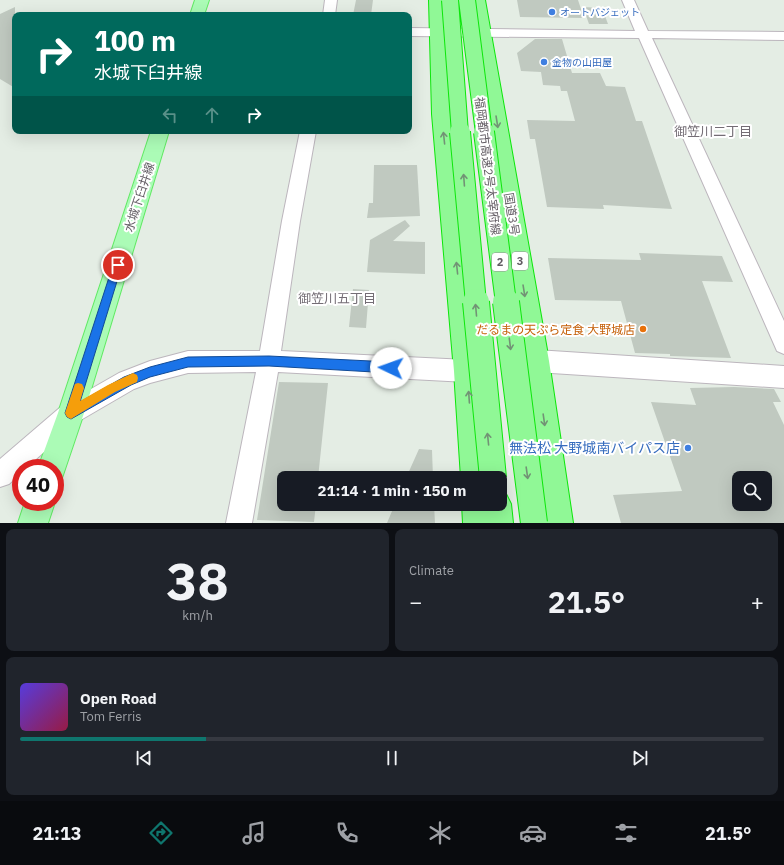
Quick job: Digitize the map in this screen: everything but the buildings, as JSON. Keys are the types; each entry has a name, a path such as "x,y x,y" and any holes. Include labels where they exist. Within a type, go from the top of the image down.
{"highway":[{"path":"436,0 441,114 467,371 474,471"},
{"name":"福岡都市高速2号太宰府線","path":"450,0 466,211 492,471"},
{"name":"福岡都市高速2号太宰府線","path":"467,0 534,523"},
{"name":"国道3号","path":"478,0 536,361 558,523"},
{"path":"477,511 478,523"},
{"path":"497,511 498,523"}],"main road":[{"path":"198,12 202,0"},
{"name":"水城下臼井線","path":"55,459 159,134"},
{"path":"33,523 37,511"}],"street":[{"path":"329,12 331,0"},
{"path":"628,0 784,344"},
{"path":"412,32 483,32 645,36 784,36"},
{"path":"239,523 269,361 291,221 307,134"},
{"path":"0,475 71,413 127,381 173,365 188,362 269,361 467,371"},
{"path":"536,361 784,377"}],"slow traffic":[{"path":"78,388 71,413 111,388 133,378"}],"place":[{"name":"オートバジェット","path":"552,12"},
{"name":"金物の山田屋","path":"544,62"},
{"name":"だるまの天ぷら定食 大野城店","path":"643,329"},
{"name":"無法松 大野城南バイパス店","path":"688,448"}],"district":[{"name":"御笠川二丁目","path":"713,131"},
{"name":"御笠川五丁目","path":"337,298"}],"route":[{"path":"118,265 71,413 111,388 127,381 150,372 188,362 269,361 391,368"}]}
